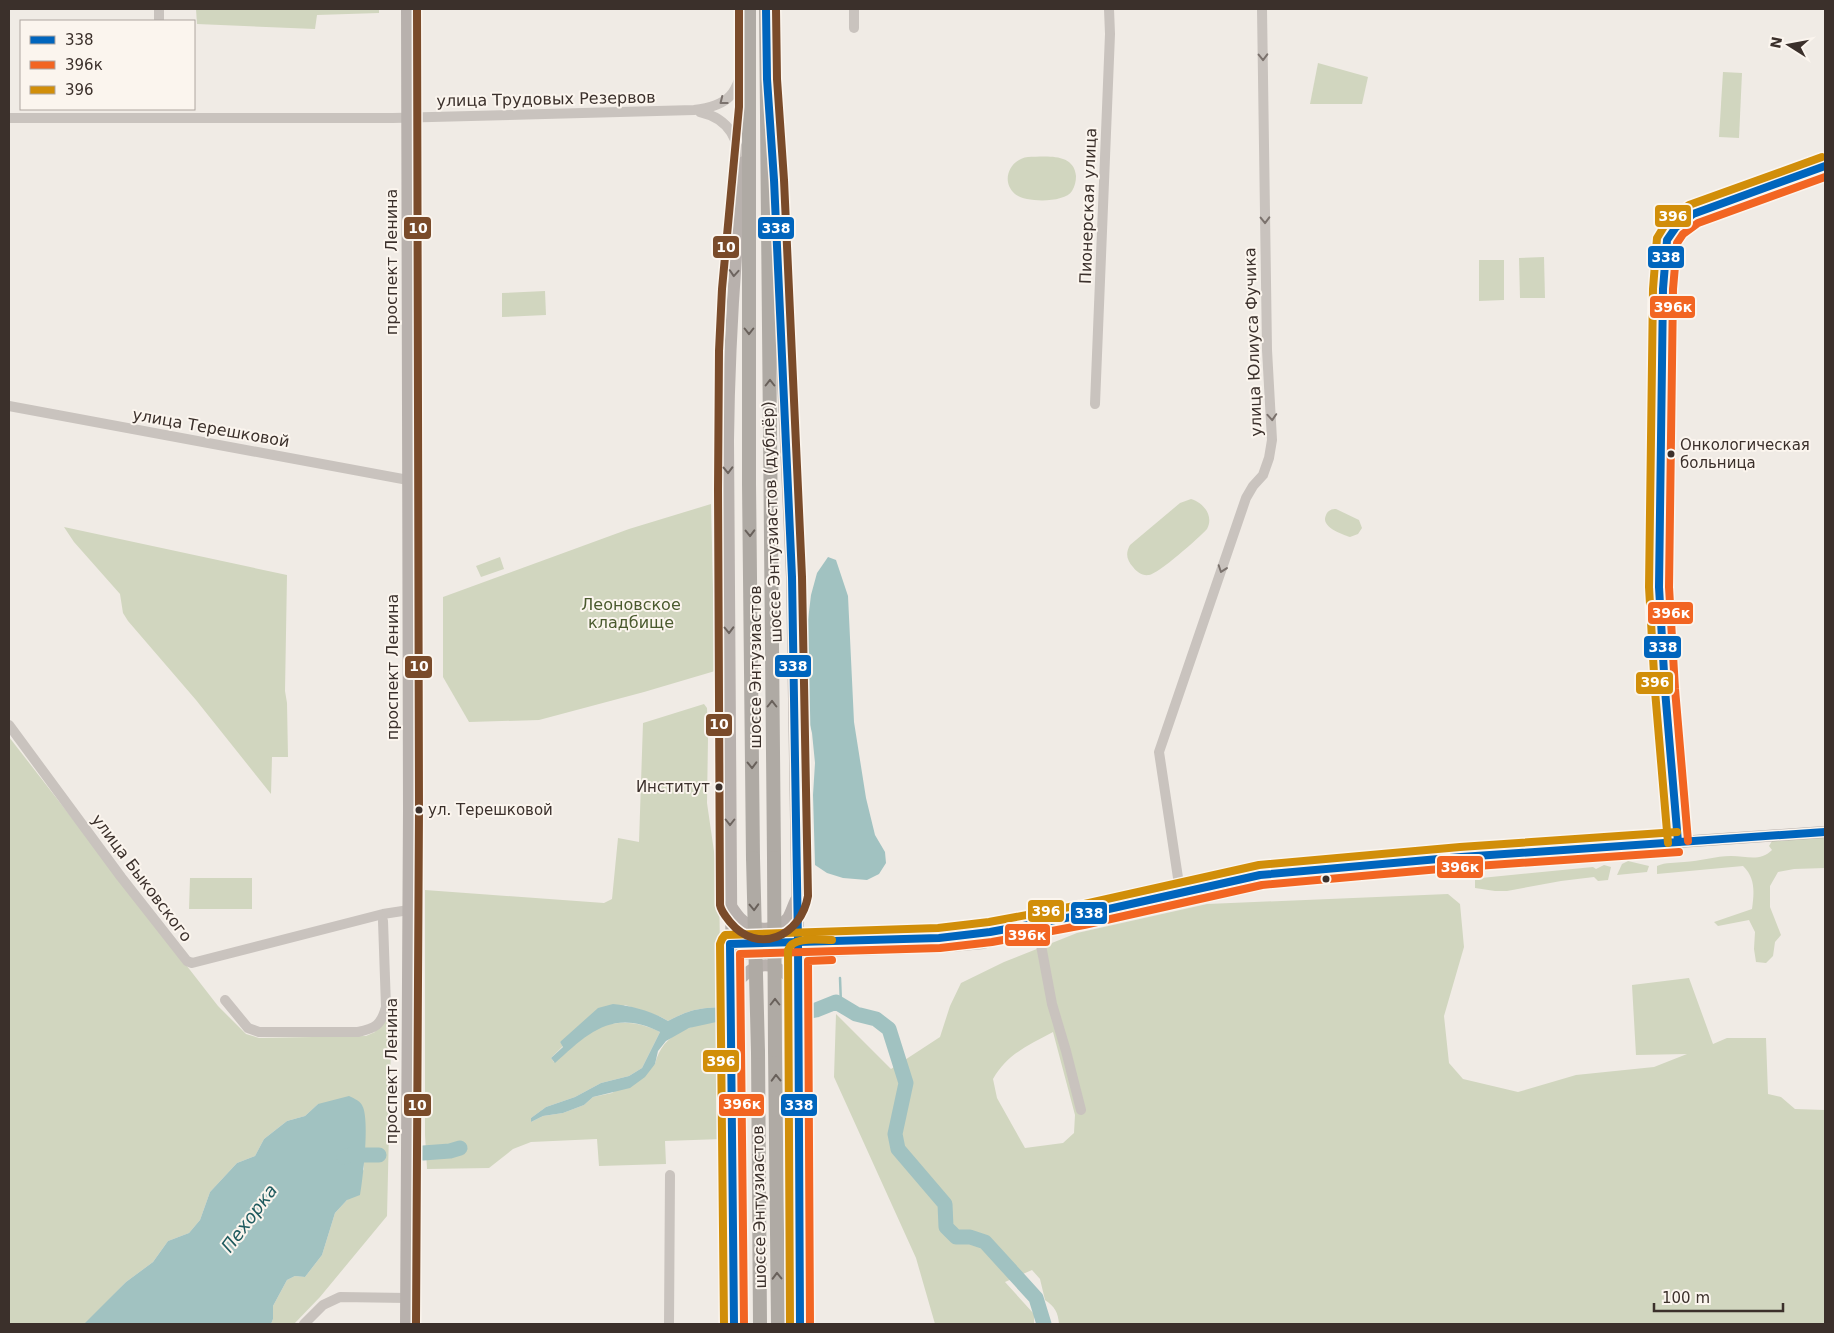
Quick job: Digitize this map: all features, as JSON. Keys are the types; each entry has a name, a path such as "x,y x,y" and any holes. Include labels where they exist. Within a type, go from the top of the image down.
{"highway":[{"name":"шоссе Энтузиастов","path":"749,9 749,484 753,858 758,1052 760,1324"},
{"name":"шоссе Энтузиастов","path":"766,9 778,1324"}],"main road":[{"name":"проспект Ленина","path":"406,1324 409,910 407,9"},
{"name":"шоссе Энтузиастов (дублёр)","path":"767,79 774,180 792,578 798,896 800,1324"},
{"path":"734,1324 728,441 730,347 749,107"},
{"path":"730,949 939,938 990,932 1082,915 1260,874 1462,857 1825,832"},
{"path":"730,905 747,924 769,929 779,925 788,918 798,896"},
{"path":"798,946 962,946 983,943 1038,929 1082,915"},
{"path":"731,997 740,978 748,971 765,966 776,968 786,973 798,994"}],"street":[{"path":"854,9 854,28"},
{"name":"Пионерская улица","path":"1095,404 1110,34 1109,9"},
{"name":"улица Юлиуса Фучика","path":"1180,891 1159,752 1246,498 1263,474 1269,458 1272,440 1267,350 1262,9"},
{"name":"улица Трудовых Резервов","path":"9,118 160,113 407,117 694,110 715,107 727,100 734,91 742,71 749,42"},
{"name":"улица Трудовых Резервов","path":"694,110 710,114 727,126 740,152 743,172"},
{"path":"1678,842 1665,690 1659,587 1663,289 1667,240 1676,227 1693,214 1825,166"},
{"name":"улица Терешковой","path":"9,406 408,480"},
{"name":"улица Быковского","path":"9,725 121,877 187,961 192,963 386,913 409,910"},
{"path":"225,1000 248,1028 259,1032 358,1032 372,1029 382,1020 386,1007 383,920"},
{"path":"1038,929 1052,1004 1081,1110"},
{"path":"669,1324 670,1175"},
{"path":"304,1324 323,1305 340,1296 407,1298"}],"green space":[{"path":"196,9 379,9 379,13 317,15 315,29 197,24"},
{"path":"1318,63 1368,77 1362,104 1310,104"},
{"path":"1723,72 1742,73 1739,138 1719,137"},
{"path":"1028,157 1064,159 1070,163 1074,168 1076,176 1072,191 1062,198 1054,200 1027,199 1015,194 1008,183 1009,171 1016,162"},
{"path":"1544,257 1545,298 1520,298 1519,258"},
{"path":"1479,260 1504,260 1504,300 1479,301"},
{"path":"545,291 546,315 502,317 502,293"},
{"path":"1191,499 1207,511 1209,524 1207,529 1161,569 1149,575 1138,572 1128,559 1127,554 1130,545 1180,503"},
{"name":"Леоновское кладбище","path":"711,504 715,671 539,720 469,722 443,677 443,597 629,529"},
{"path":"1336,509 1359,520 1362,528 1358,534 1350,537 1337,532 1326,523 1325,519 1328,512"},
{"path":"64,527 287,575 285,691 288,757 272,757 271,794 196,700 128,621 123,613 120,594 74,542"},
{"path":"500,557 504,569 481,577 476,566"},
{"path":"704,704 707,708 708,738 707,803 719,886 721,1007 694,1010 668,1021 625,1005 560,1042 563,1046 551,1058 554,1062 586,1034 604,1026 632,1023 660,1032 642,1068 629,1076 601,1083 575,1097 546,1107 531,1118 531,1122 543,1116 563,1113 584,1105 593,1097 612,1093 655,1064 664,1044 671,1037 689,1028 721,1021 722,1139 665,1141 666,1164 599,1166 597,1139 531,1142 513,1149 489,1168 427,1169 425,1135 425,890 604,903 612,899 618,838 639,842 643,723"},
{"path":"9,737 218,1006 246,1034 259,1038 366,1036 375,1032 388,1002 392,1002 387,1216 320,1297 294,1324 271,1324 273,1306 287,1280 295,1276 305,1277 322,1255 335,1213 347,1200 364,1169 365,1125 362,1105 318,1104 305,1116 287,1121 264,1139 255,1156 237,1163 210,1192 200,1220 189,1233 168,1241 153,1262 126,1282 87,1323 9,1324"},
{"path":"1825,836 1825,868 1794,869 1778,872 1770,886 1770,907 1781,935 1775,942 1773,956 1766,963 1756,962 1754,949 1755,932 1749,920 1718,926 1714,922 1752,909 1752,881 1743,866 1657,874 1657,866 1664,864 1725,856 1753,858 1763,856 1772,850 1769,846 1772,841"},
{"path":"1628,861 1649,866 1647,872 1617,875 1622,864"},
{"path":"1604,865 1611,867 1608,880 1598,881 1594,877 1507,891 1475,888 1475,880 1481,878 1593,867 1596,869"},
{"path":"190,878 252,878 252,909 189,909"},
{"path":"1448,894 1460,904 1464,947 1444,1016 1449,1063 1463,1079 1518,1092 1576,1075 1654,1067 1687,1054 1636,1055 1632,985 1689,978 1713,1044 1727,1038 1766,1038 1768,1094 1781,1097 1795,1109 1825,1110 1825,1324 1059,1324 1055,1310 1045,1300 1040,1279 1032,1270 1005,1282 1034,1314 1034,1324 935,1324 916,1258 834,1077 836,1014 891,1069 940,1037 950,1006 961,983 1004,962 1077,933 1207,904","holes":["1053,1032 1075,1115 1074,1133 1063,1143 1025,1148 997,1098 993,1079 1012,1056"]}],"water":[{"path":"828,557 836,560 848,596 854,722 866,798 875,835 885,852 886,863 879,874 867,880 843,878 827,873 815,865 813,795 815,763 812,733 806,709 805,645 811,595 817,573"},
{"path":"613,1004 642,1009 668,1021 694,1010 721,1007 721,1021 689,1028 666,1041 658,1051 655,1064 645,1077 630,1088 593,1097 584,1105 563,1113 543,1116 531,1122 531,1118 546,1107 575,1097 601,1083 629,1076 642,1068 660,1032 643,1025 628,1022 602,1027 579,1042 555,1063 551,1058 563,1047 560,1042 598,1008"},
{"path":"349,1096 358,1100 364,1112 365,1148 360,1195 347,1200 335,1213 322,1255 305,1277 295,1276 287,1280 273,1306 271,1324 84,1324 126,1282 153,1262 168,1241 189,1233 200,1220 210,1192 237,1163 255,1156 264,1139 287,1121 305,1116 318,1104"}],"waterway":[{"path":"840,978 841,1004"},
{"name":"Пехорка","path":"806,1012 836,1002 856,1014 876,1019 889,1029 906,1083 895,1134 898,1149 945,1204 946,1227 956,1237 970,1237 985,1242 1036,1298 1044,1324"},
{"name":"Пехорка","path":"423,1153 450,1151 460,1148"},
{"name":"Пехорка","path":"344,1157 350,1155 379,1155"}],"transit line":[{"name":"10","path":"416,1324 419,810 417,9"},
{"name":"10","path":"739,9 739,107 722,289 719,351 720,905 730,922 741,932 753,938 765,939 777,937 788,931 797,922 804,910 808,896 802,577 784,180 777,79 776,9"},
{"name":"338","path":"766,9 767,79 774,180 792,577 798,942 800,1324"},
{"name":"396","path":"1668,843 1655,691 1649,587 1653,289 1657,238 1668,220 1689,205 1822,157"},
{"name":"338","path":"1678,842 1665,690 1659,587 1663,289 1667,240 1676,227 1693,214 1825,166"},
{"name":"396к","path":"1688,841 1675,689 1669,587 1673,289 1677,243 1683,234 1698,223 1825,177"},
{"name":"396","path":"724,1324 720,944 725,935 938,928 989,922 1080,905 1259,865 1460,847 1677,832"},
{"name":"338","path":"734,1324 730,944 939,938 990,932 1082,915 1260,875 1461,857 1825,832"},
{"name":"396к","path":"744,1324 740,954 940,948 992,942 1084,925 1262,885 1462,867 1679,852"},
{"name":"396","path":"790,1324 788,950 795,943 801,941 814,939 832,940"},
{"name":"396к","path":"810,1324 808,961 832,960"}],"place":[{"name":"Онкологическая больница","path":"1671,454"},
{"name":"Институт","path":"719,787"},
{"name":"ул. Терешковой","path":"419,810"}]}
